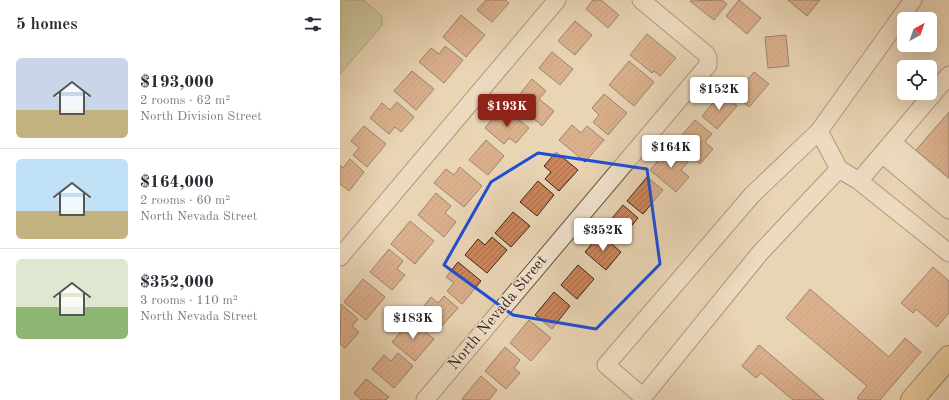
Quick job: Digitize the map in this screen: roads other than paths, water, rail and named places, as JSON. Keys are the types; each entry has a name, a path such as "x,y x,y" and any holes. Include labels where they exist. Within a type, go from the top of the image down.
{"main road":[{"path":"912,400 949,357"}],"street":[{"path":"340,257 557,0"},
{"name":"North Nevada Street","path":"425,400 694,83 708,64 706,54 641,0"},
{"path":"838,169 760,254 643,397 606,365 752,195 819,131 913,0"},
{"path":"859,182 949,75"},
{"path":"819,131 838,169 859,182 949,253"},
{"path":"887,148 949,190"},
{"path":"887,148 949,210"}]}
